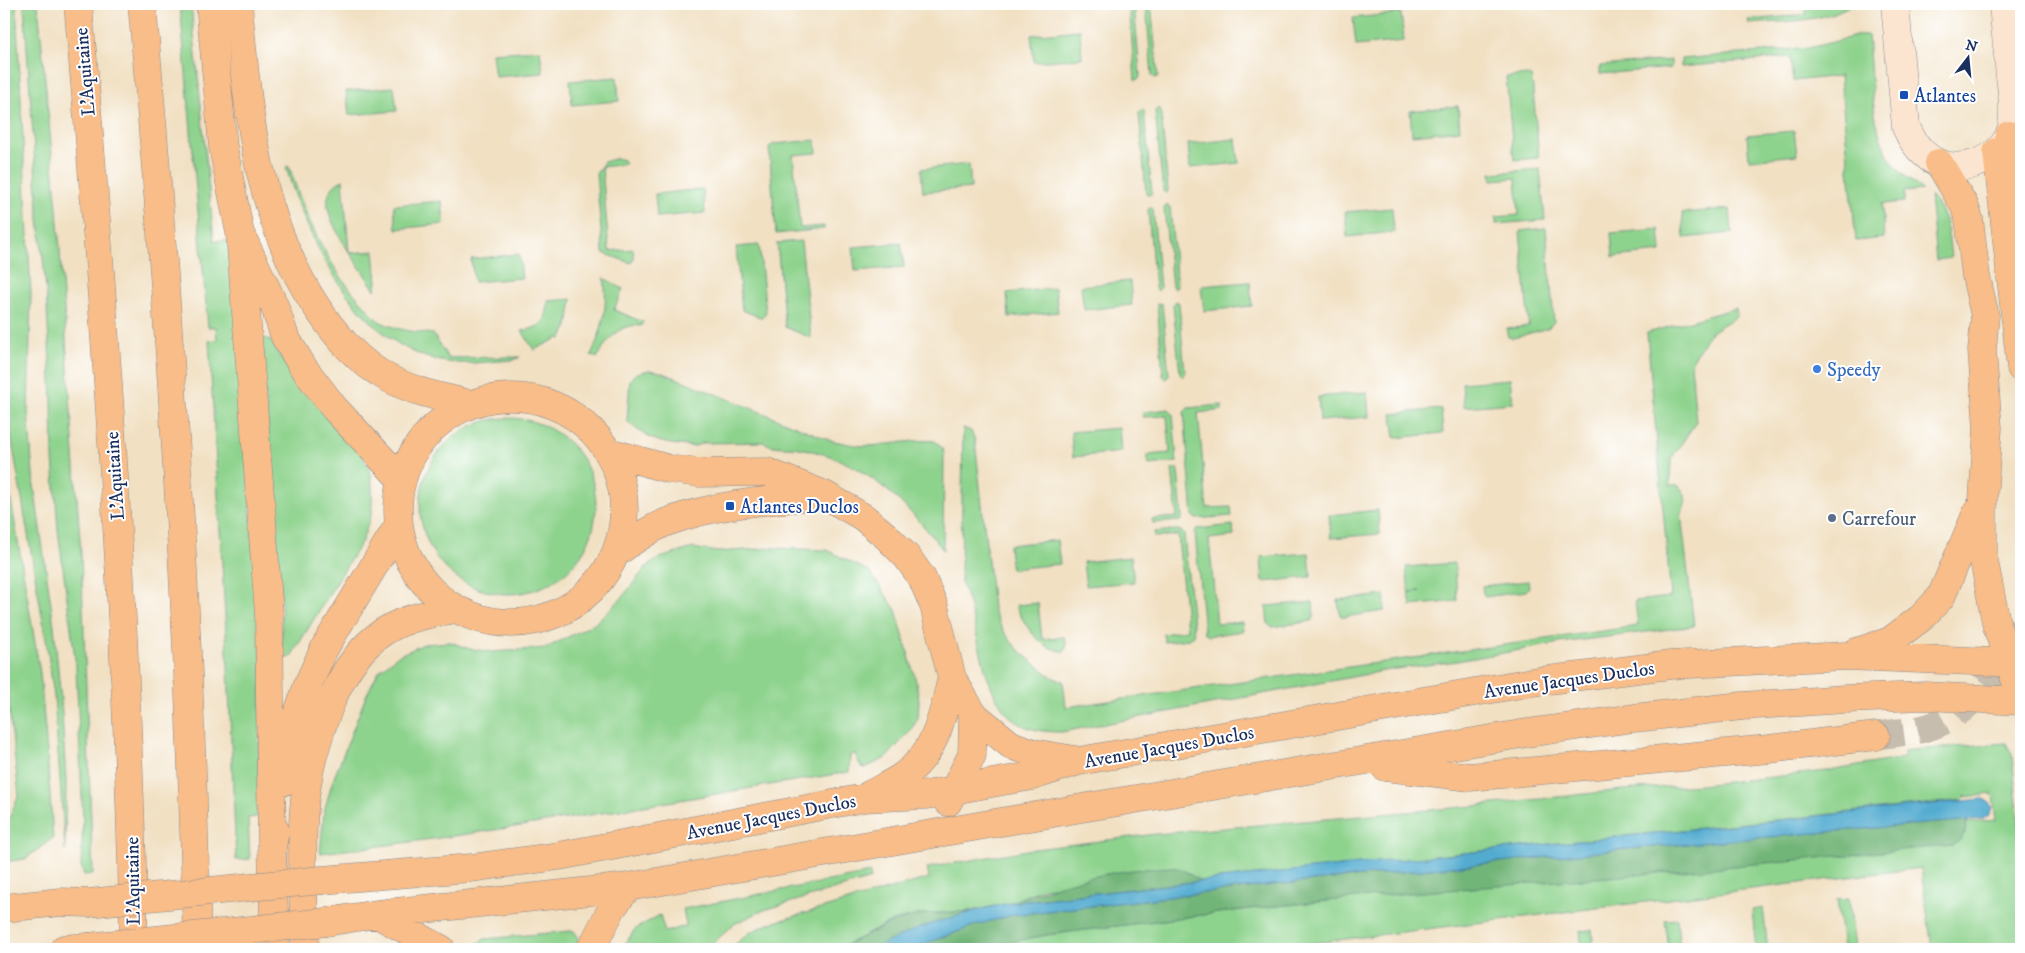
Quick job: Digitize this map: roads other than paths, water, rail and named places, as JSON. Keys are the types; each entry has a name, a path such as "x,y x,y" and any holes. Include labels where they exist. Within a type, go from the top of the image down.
{"main road":[{"name":"L'Aquitaine","path":"78,4 99,251 119,556 134,949"},
{"path":"142,4 162,246 179,493 192,746 197,949"},
{"path":"210,4 223,146 240,233 269,614 275,949"},
{"path":"238,4 247,105 262,180 278,231 304,288 341,340 378,373 430,395 471,404"},
{"path":"2003,143 2021,183"},
{"path":"2003,143 2021,368"},
{"path":"76,948 326,922 377,914 628,887 1527,733 1634,718 1742,706 1844,699 1925,696 2021,699 2016,663 1998,628 1983,556 1983,500 1988,428 1982,351 1985,316 1976,276 1969,218 1964,205 1939,163"},
{"path":"240,233 274,306 285,337 303,367 334,409 401,479"},
{"path":"522,397 550,404 576,417 598,437 609,452 620,476 624,501 624,527 617,552 601,580 578,602 549,617 517,623 485,621 455,609 428,588 408,559 398,526 401,479 411,454 427,433 447,416 471,404 496,398 522,397"},
{"path":"609,452 637,461 700,473 767,472 825,495 863,517 907,557 922,578 934,606 952,678 973,714 1011,745 1033,753 1079,761"},
{"path":"617,552 652,530 682,517 730,506 825,495"},
{"path":"1845,656 1890,640 1921,618 1941,597 1983,500"},
{"path":"272,848 293,732 309,682 325,646 398,526"},
{"path":"305,949 304,809 312,762 320,731 334,694 352,662 375,638 405,620 455,609"},
{"name":"Avenue Jacques Duclos","path":"4,908 61,902 88,903 322,880 471,868 559,856 864,798 926,795 952,796 1034,776 1079,761 1532,682 1670,665 1845,656 2016,663"},
{"path":"864,798 903,776 918,764 930,748 940,722 952,678"},
{"path":"925,835 952,796 972,755 973,714"},
{"path":"1353,764 1470,777 1759,750 1876,736"},
{"path":"591,949 612,908 628,887"},
{"path":"377,914 441,949"}],"street":[{"path":"1895,4 1906,127 1915,145 1924,154 1939,163 1966,166 1985,160 2003,143 2012,127 2013,109 2003,4"}],"water":[{"path":"1981,799 1989,802 1992,808 1988,816 1983,819 1627,849 1273,885 1013,915 976,925 910,949 875,949 906,934 940,921 1010,903 1273,873"}],"tunnel":[{"path":"1876,736 1922,729 1941,722 1958,712 1973,699 1996,667 2006,649 2021,613"}],"place":[{"name":"Atlantes","path":"1904,95"},
{"name":"Speedy","path":"1817,369"},
{"name":"Atlantes Duclos","path":"730,506"},
{"name":"Carrefour","path":"1832,518"}]}
